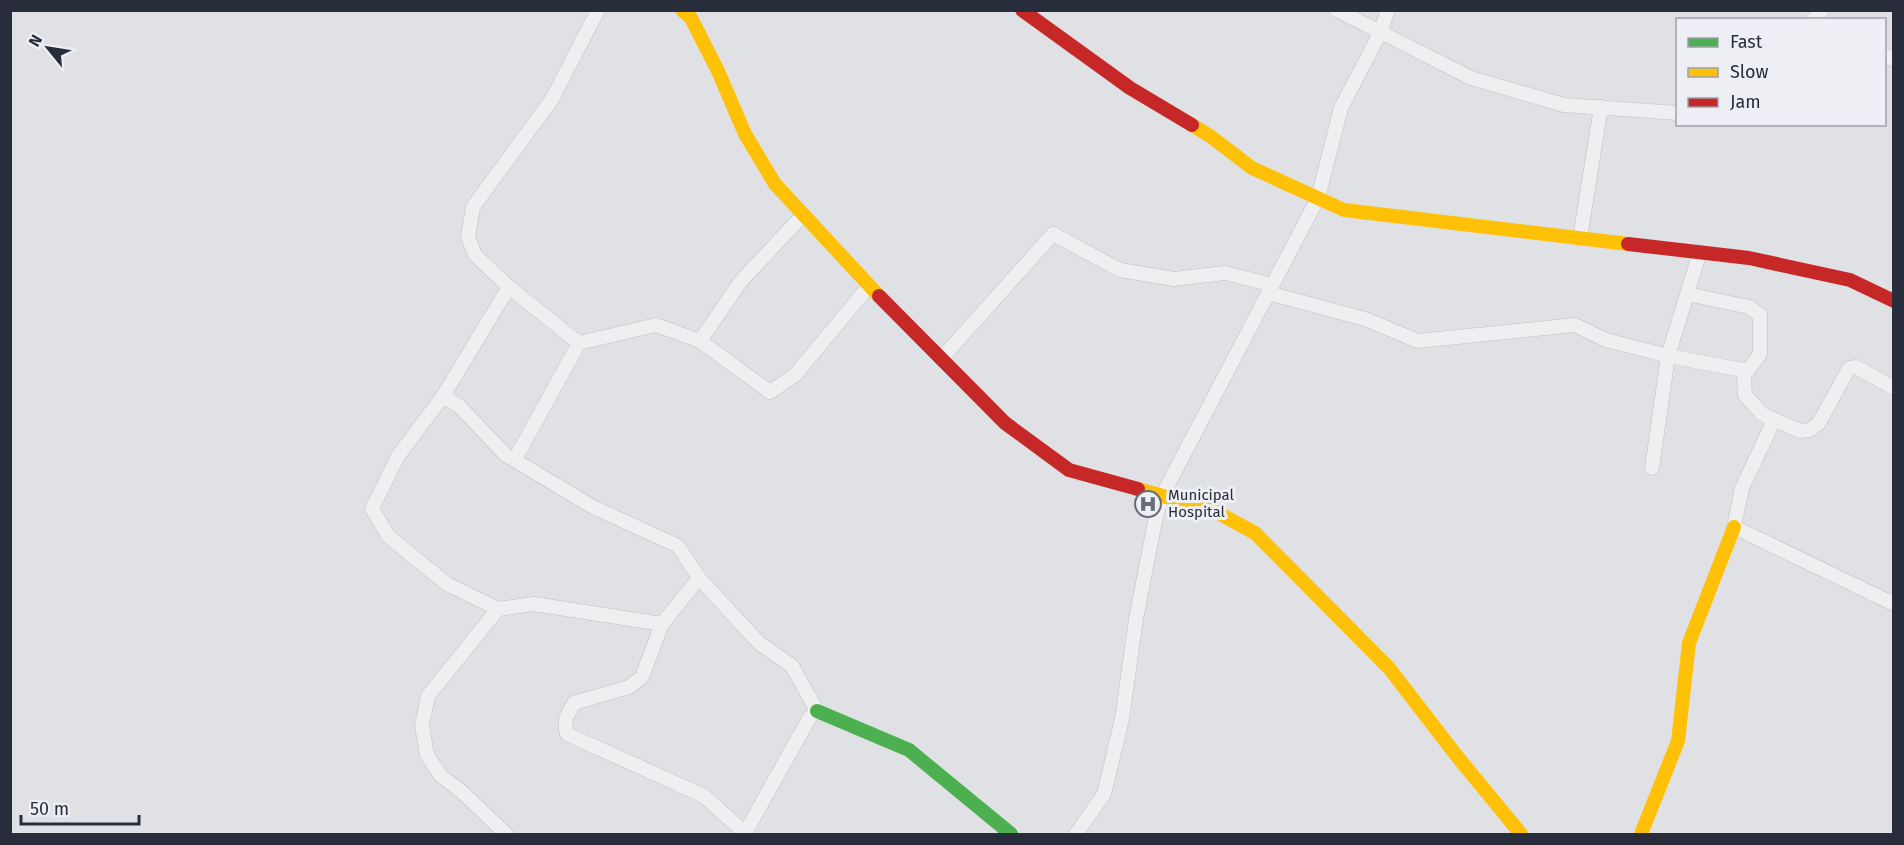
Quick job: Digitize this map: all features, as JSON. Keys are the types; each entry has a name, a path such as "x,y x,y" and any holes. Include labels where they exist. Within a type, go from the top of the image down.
{"street":[{"path":"579,343 509,287 475,255 468,237 473,207 552,99 598,10"},
{"path":"682,10 691,18 718,71 745,135 775,184 869,286 1005,423 1069,470 1213,510 1255,533 1389,668 1521,834"},
{"path":"1022,10 1130,88 1210,136 1252,168 1344,210 1749,258 1850,280 1892,297"},
{"path":"1337,10 1472,78 1564,105 1676,113"},
{"path":"1077,834 1104,794 1122,719 1136,619 1162,496 1318,198 1341,108 1380,33 1388,10"},
{"path":"1580,238 1601,107"},
{"path":"700,341 741,281 803,215"},
{"path":"941,359 1053,234 1120,270 1174,279 1225,273 1365,319 1418,341 1575,324 1606,340 1668,356 1748,371"},
{"path":"1653,468 1668,356 1700,252"},
{"path":"515,459 579,343 656,325 700,341 770,392 795,375 869,286"},
{"path":"509,287 444,396 398,456 372,509 389,537 447,584 498,609 534,604 662,624"},
{"path":"1687,294 1749,307 1760,315 1760,354 1744,376 1745,395 1762,414 1774,420 1800,431 1810,430 1819,423 1849,368 1856,367 1893,388"},
{"path":"444,396 459,406 506,455 593,507 678,546 699,578 759,643 792,666 817,711 909,750 1011,834"},
{"path":"1641,834 1678,741 1689,643 1734,527 1742,488 1774,420"},
{"path":"1734,527 1893,604"},
{"path":"699,578 662,624 642,677 629,687 574,703 564,720 567,734 704,796 746,834 810,717 817,711"},
{"path":"498,609 428,696 422,725 427,755 441,776 461,790 506,834"}],"traffic: fast":[{"path":"817,711 909,750 1011,834"}],"traffic: slow":[{"path":"682,10 691,18 718,71 745,134 775,184 879,296"},
{"path":"1192,125 1252,168 1344,210 1628,244"},
{"path":"1138,489 1213,510 1255,533 1389,668 1521,834"},
{"path":"1641,834 1678,741 1689,643 1734,527"}],"traffic: jam":[{"path":"1022,10 1130,88 1192,125"},
{"path":"1628,244 1749,258 1850,280 1894,301"},
{"path":"879,296 1005,423 1069,470 1138,489"}],"place":[{"name":"Municipal Hospital","path":"1148,504"}]}
